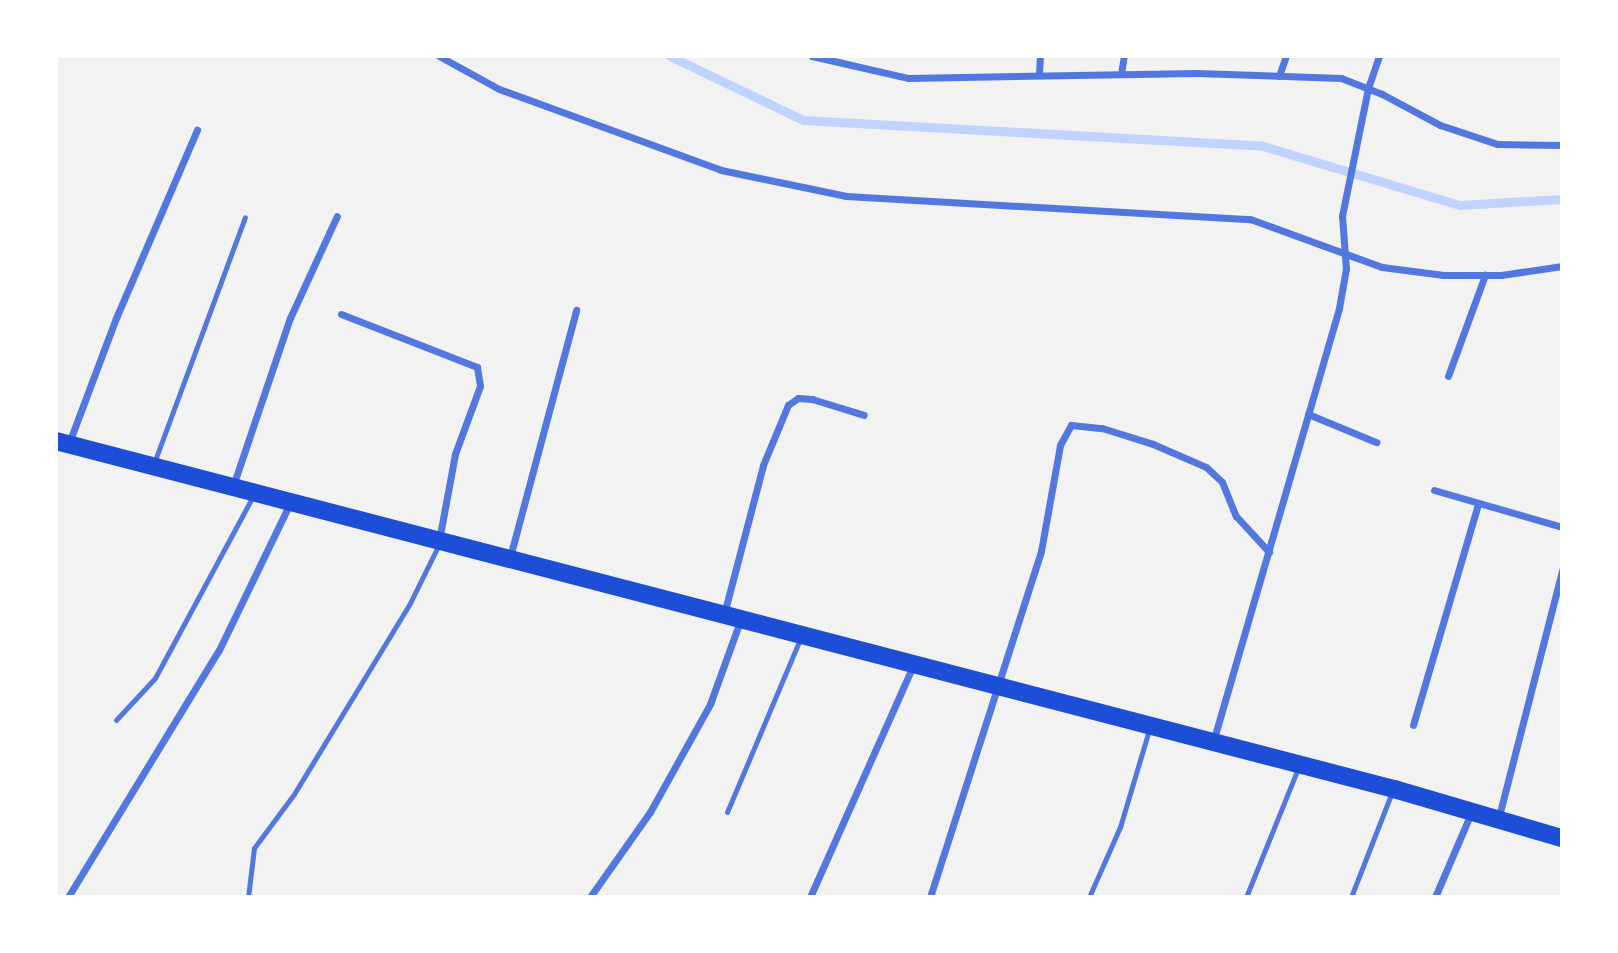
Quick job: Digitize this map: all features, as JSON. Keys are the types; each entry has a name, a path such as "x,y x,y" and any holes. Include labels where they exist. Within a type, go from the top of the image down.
{"main road":[{"path":"62,442 439,543 1394,789 1562,838"}],"street":[{"path":"439,56 499,89 721,170 846,196 1250,219 1382,267 1485,275 1562,266"},
{"path":"812,56 908,78 1039,74 1340,78 1367,88 1440,125 1497,144 1562,145"},
{"path":"1039,74 1040,56"},
{"path":"1121,74 1124,56"},
{"path":"1279,76 1286,56"},
{"path":"1213,743 1339,308 1346,270 1342,216 1367,88 1379,56"},
{"path":"62,442 197,130"},
{"path":"232,487 290,318 337,216"},
{"path":"1448,376 1485,275"},
{"path":"509,561 576,310"},
{"path":"341,314 477,367 480,386 455,454 439,543"},
{"path":"590,897 650,812 710,704 732,619 762,465 788,405 798,398 812,399 864,415"},
{"path":"1308,414 1376,442"},
{"path":"930,897 1041,551 1060,445 1071,425 1102,428 1153,444 1206,467 1222,482 1237,516 1269,552"},
{"path":"1434,490 1562,527"},
{"path":"68,897 219,650 290,503"},
{"path":"1413,725 1478,504"},
{"path":"1498,820 1562,570"},
{"path":"810,897 913,665"},
{"path":"1435,897 1471,812"}],"lane":[{"path":"153,466 245,217"},
{"path":"116,720 155,678 255,493"},
{"path":"248,897 254,848 294,794 411,603 439,543"},
{"path":"727,812 801,636"},
{"path":"1089,897 1120,827 1150,727"},
{"path":"1246,897 1300,765"},
{"path":"1351,897 1394,789"}],"waterway":[{"path":"670,56 803,120 1263,146 1460,205 1562,199"}]}
